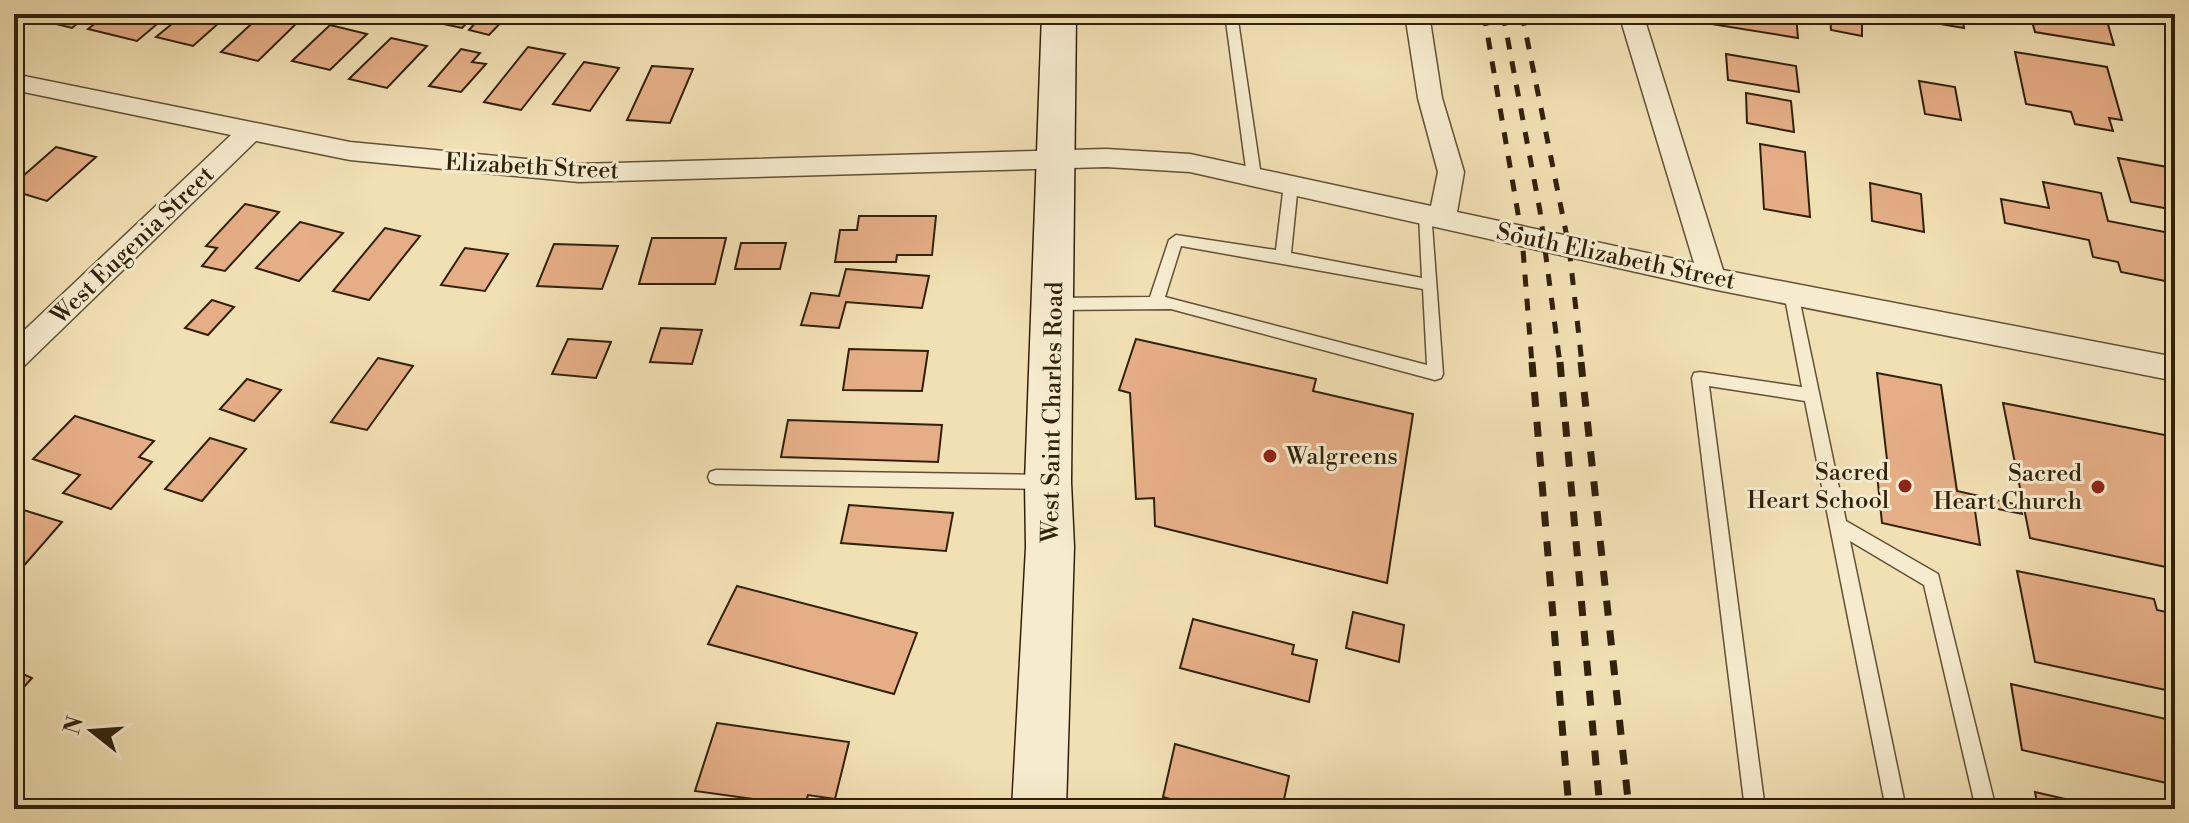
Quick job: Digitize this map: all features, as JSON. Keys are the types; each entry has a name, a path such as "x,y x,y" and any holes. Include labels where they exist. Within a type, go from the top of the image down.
{"main road":[{"name":"West Saint Charles Road","path":"1039,809 1050,547 1048,482 1059,14"}],"street":[{"path":"1417,14 1430,98 1451,172 1434,216"},
{"path":"1631,14 1712,278"},
{"name":"Elizabeth Street","path":"14,82 350,151 506,168 579,173 1057,159"},
{"name":"West Eugenia Street","path":"14,358 250,132"},
{"name":"South Elizabeth Street","path":"1057,159 1190,163 1712,278 2175,369"}],"lane":[{"path":"1231,14 1254,176"},
{"path":"1283,257 1291,184"},
{"path":"1054,304 1171,303 1435,374 1430,285 1434,216"},
{"path":"1156,303 1176,240 1430,285"},
{"path":"1791,293 1896,809"},
{"path":"1755,809 1700,378 1811,395"},
{"path":"716,477 1048,482"},
{"path":"1839,526 1932,580 1986,809"}],"building":[{"path":"43,14 89,14 72,28 36,19"},
{"path":"107,14 169,14 137,41 88,29"},
{"path":"184,14 229,14 193,46 156,37"},
{"path":"262,14 302,18 258,61 221,52"},
{"path":"453,14 476,14 462,28 443,24"},
{"path":"483,14 509,14 489,35 469,30"},
{"path":"658,14 689,14 683,24 654,19"},
{"path":"1711,14 1796,15 1798,38 1711,24"},
{"path":"1921,14 1962,14 1964,28 1922,21"},
{"path":"2030,14 2105,14 2114,45 2035,32"},
{"path":"1830,15 1862,21 1862,36 1831,30"},
{"path":"330,25 367,34 330,70 292,61"},
{"path":"391,38 427,46 387,88 349,79"},
{"path":"528,47 565,54 521,110 484,102"},
{"path":"461,49 480,53 472,62 486,64 461,92 429,86"},
{"path":"2015,52 2107,67 2122,120 2109,118 2113,131 2075,124 2071,112 2026,104"},
{"path":"1726,54 1796,66 1799,92 1728,80"},
{"path":"584,62 619,68 590,111 553,104"},
{"path":"652,66 693,69 670,123 627,120"},
{"path":"1919,81 1955,87 1961,120 1925,114"},
{"path":"1746,93 1791,101 1794,132 1747,123"},
{"path":"1760,144 1805,152 1810,217 1764,209"},
{"path":"56,147 96,157 47,201 14,191 14,184"},
{"path":"2118,158 2167,167 2175,191 2175,210 2131,202"},
{"path":"2043,182 2101,193 2108,221 2175,234 2175,283 2121,272 2118,262 2093,257 2089,240 2005,223 2001,199 2049,208"},
{"path":"1870,183 1921,194 1924,232 1872,221"},
{"path":"245,204 279,212 225,271 202,266 217,248 206,246"},
{"path":"859,216 936,216 932,255 897,255 896,262 835,262 840,230 857,230"},
{"path":"300,222 343,233 299,281 256,268"},
{"path":"385,228 420,236 369,300 333,291"},
{"path":"652,238 726,238 715,284 639,284"},
{"path":"741,243 786,243 780,269 735,269"},
{"path":"554,244 618,246 602,289 537,286"},
{"path":"465,248 508,254 485,291 441,285"},
{"path":"846,269 929,276 922,308 846,302 839,328 801,325 811,293 839,296"},
{"path":"212,300 234,307 208,335 185,328"},
{"path":"661,328 702,330 692,364 650,362"},
{"path":"568,339 611,342 596,378 552,374"},
{"name":"Walgreens","path":"1136,339 1316,379 1313,391 1413,414 1387,583 1155,526 1154,498 1136,499 1130,393 1119,390"},
{"path":"849,349 928,351 922,391 843,390"},
{"path":"378,358 413,366 367,430 331,422"},
{"path":"1877,373 1941,385 1957,491 2019,505 2022,514 1974,504 1980,545 1882,523 1877,474 1889,477"},
{"path":"247,379 281,390 254,421 220,409"},
{"name":"Sacred Heart Church","path":"2003,403 2175,437 2175,569 2030,538"},
{"path":"75,416 154,441 139,457 152,462 111,509 63,493 80,475 33,459"},
{"path":"788,420 942,425 938,462 781,457"},
{"path":"210,438 246,449 202,501 165,489"},
{"path":"849,505 953,513 946,551 841,543"},
{"path":"14,507 62,522 14,577"},
{"path":"2017,571 2154,599 2157,610 2175,614 2175,692 2035,662"},
{"path":"737,586 917,633 894,694 708,644"},
{"path":"1353,612 1404,625 1399,662 1346,648"},
{"path":"1193,619 1294,645 1292,654 1317,660 1309,702 1180,668"},
{"path":"14,670 32,678 14,698"},
{"path":"2011,684 2175,721 2175,785 2022,750"},
{"path":"717,723 849,742 835,799 808,795 805,806 695,791"},
{"path":"1175,744 1289,776 1282,809 1204,809 1163,797"},
{"path":"2035,792 2108,809 2038,809"}],"railway":[{"path":"1484,14 1522,237 1532,364"},
{"path":"1503,14 1540,211 1560,364"},
{"path":"1522,14 1569,247 1582,364"},
{"path":"1532,362 1569,809"},
{"path":"1560,362 1600,809"},
{"path":"1581,362 1629,809"}],"place":[{"name":"Walgreens","path":"1270,456"},
{"name":"Sacred Heart School","path":"1905,486"},
{"name":"Sacred Heart Church","path":"2098,487"}]}
